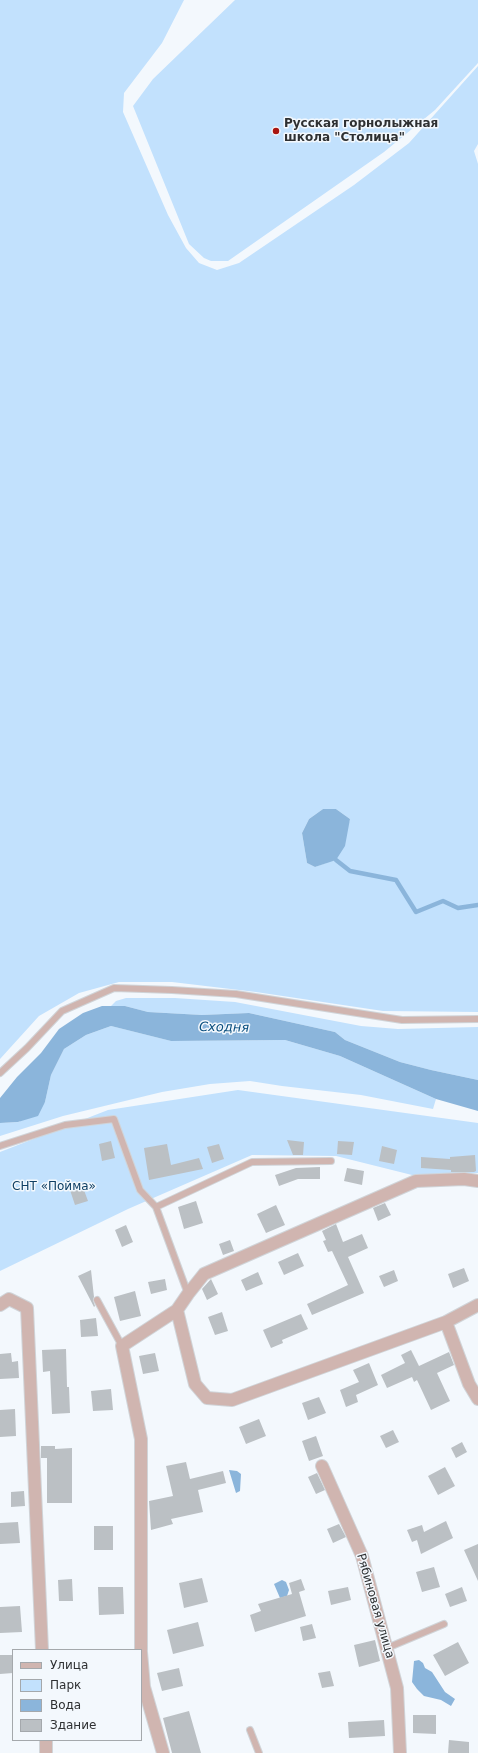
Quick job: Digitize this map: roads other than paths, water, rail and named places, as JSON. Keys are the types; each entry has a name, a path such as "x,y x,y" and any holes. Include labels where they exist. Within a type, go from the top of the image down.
{"street":[{"path":"141,1649 141,1439 122,1346 177,1310 204,1274 416,1181 464,1179 478,1181"},
{"path":"0,1305 9,1299 27,1308 42,1649"},
{"path":"177,1310 195,1384 207,1398 232,1400 446,1322 478,1305"},
{"path":"446,1322 469,1384 478,1399"},
{"name":"Рябиновая улица","path":"322,1466 362,1556 397,1688 400,1753"},
{"path":"142,1663 144,1687 163,1753"},
{"path":"46,1741 46,1753"}],"lane":[{"path":"0,1073 27,1048 62,1011 114,988 236,994 402,1020 478,1018"},
{"path":"0,1146 65,1125 114,1119 140,1190 156,1207 188,1294"},
{"path":"156,1207 252,1162 332,1161"},
{"path":"97,1300 122,1346"},
{"path":"387,1648 444,1624"},
{"path":"250,1730 259,1753"}],"water":[{"path":"323,809 336,809 350,819 345,846 336,860 315,867 307,863 302,833 309,819"},
{"name":"Сходня","path":"102,1006 125,1006 148,1012 202,1015 249,1013 335,1032 345,1040 400,1062 478,1080 478,1111 436,1099 340,1056 285,1040 171,1041 111,1026 86,1035 64,1049 51,1075 45,1102 38,1116 18,1122 0,1123 0,1098 17,1077 41,1053 59,1029 83,1013"},
{"path":"229,1470 237,1471 241,1474 240,1491 236,1493"},
{"path":"282,1580 286,1582 289,1590 287,1596 280,1598 274,1584"},
{"path":"419,1660 423,1663 425,1668 432,1672 445,1692 455,1699 451,1706 441,1700 424,1696 412,1682 414,1661"}],"waterway":[{"path":"336,860 350,871 396,880 416,912 443,901 458,908 478,905"}],"place":[{"name":"Русская горнолыжная школа \"Столица\"","path":"276,131"}],"park label":[{"name":"СНТ «Пойма»","path":"54,1187"}]}
